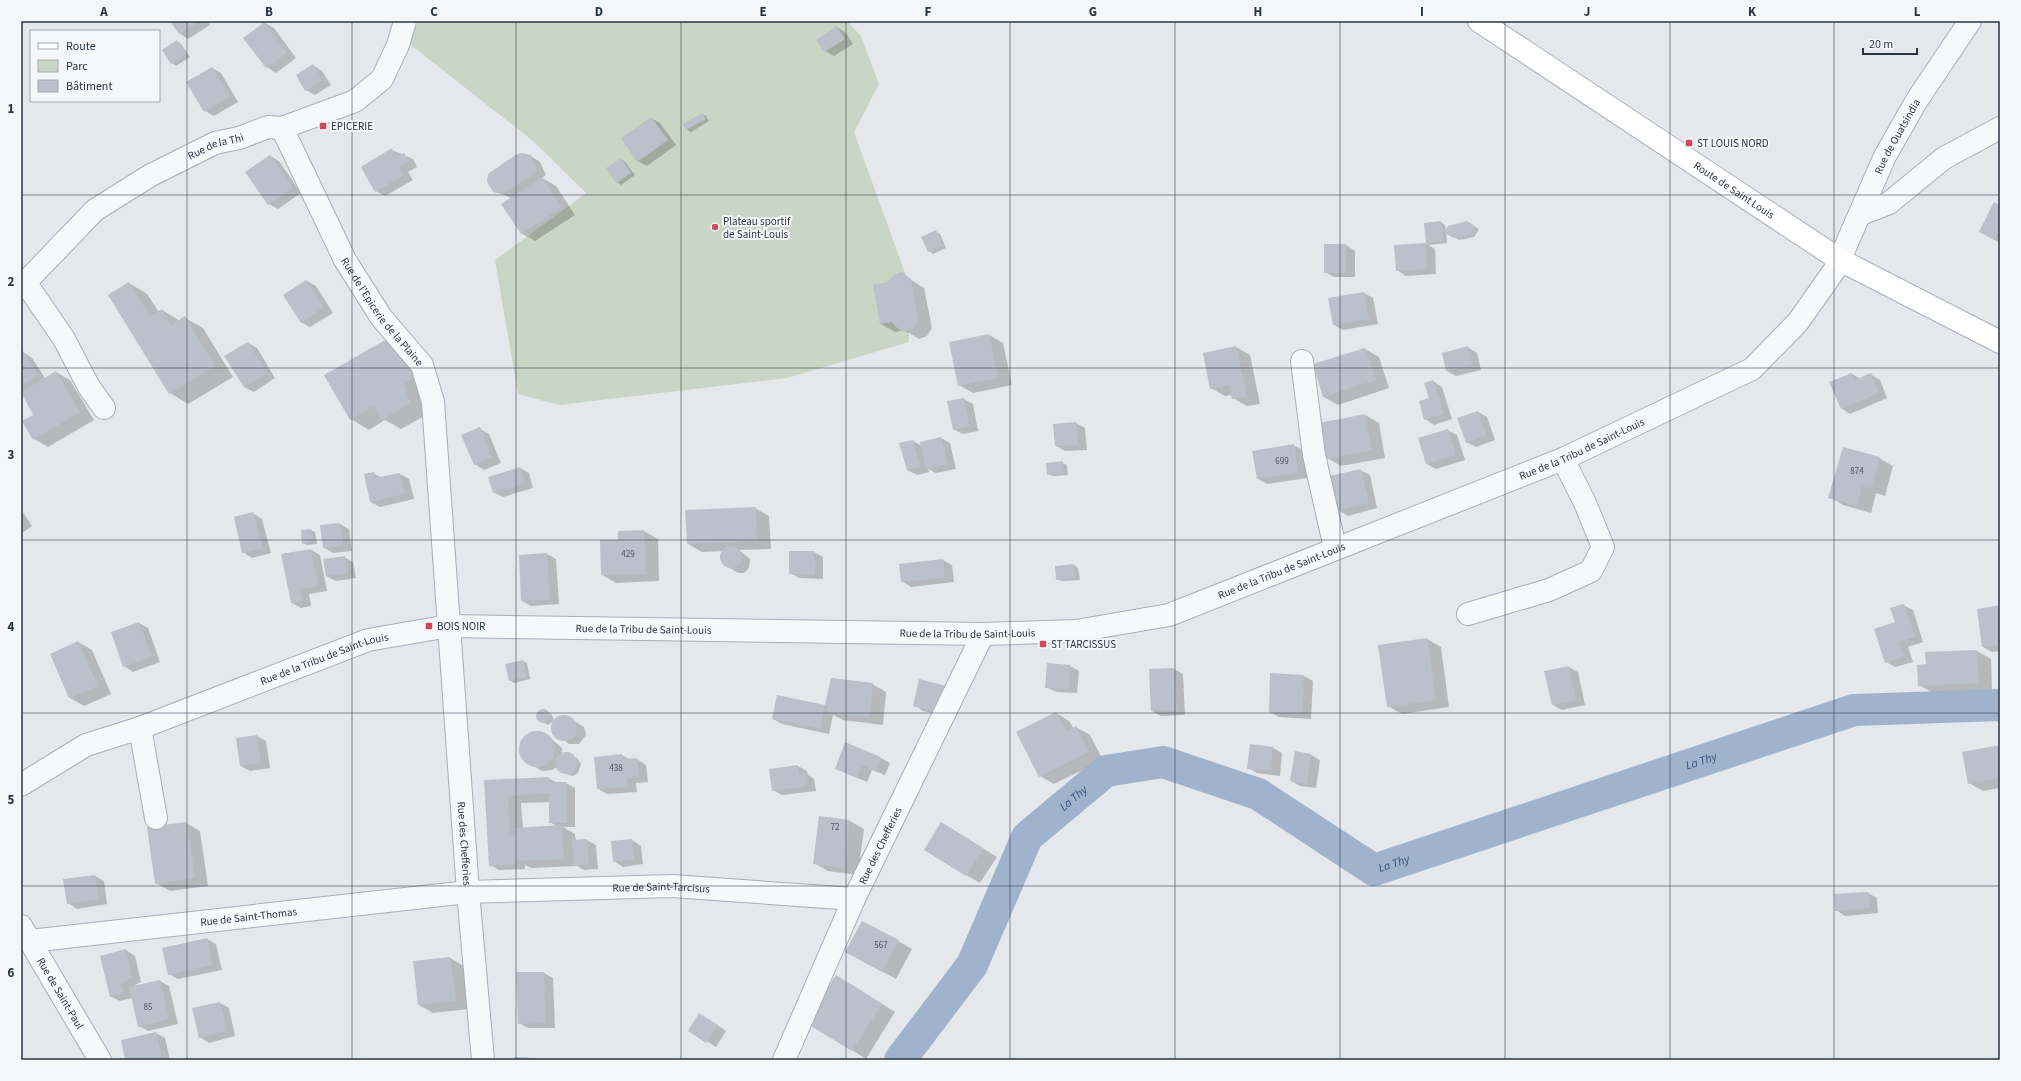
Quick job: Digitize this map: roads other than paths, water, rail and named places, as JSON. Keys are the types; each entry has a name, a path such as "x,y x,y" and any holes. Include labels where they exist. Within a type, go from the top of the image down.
{"main road":[{"name":"Route de Saint Louis","path":"1479,21 1840,260 2000,342"}],"street":[{"name":"Rue de la Thi","path":"23,285 95,210 151,175 215,143 239,138 268,127 282,128 355,102 382,79 398,45 405,21"},
{"name":"Rue de Ouatsindia","path":"1840,260 1885,156 1917,100 1970,21"},
{"name":"Rue de l'Epicerie de la Plaine","path":"282,128 345,260 381,317 422,365 433,402 449,626"},
{"path":"1861,214 1889,203 1944,158 2000,128"},
{"name":"Rue de la Tribu de Saint-Louis","path":"21,785 86,745 140,728 368,640 449,626 983,634 1076,632 1169,615 1563,459 1752,369 1798,322 1840,260"},
{"path":"23,285 64,339 89,387 104,408"},
{"path":"1302,361 1314,455 1336,548"},
{"path":"1468,614 1549,590 1591,571 1603,547 1585,503 1563,459"},
{"name":"Rue des Chefferies","path":"449,626 468,892 483,1060"},
{"name":"Rue des Chefferies","path":"784,1060 854,899 983,634"},
{"path":"140,728 156,818"},
{"name":"Rue de Saint-Tarcisus","path":"468,892 672,886 854,899"},
{"name":"Rue de Saint-Thomas","path":"25,933 468,892"},
{"name":"Rue de Saint-Paul","path":"25,933 100,1060"}],"waterway":[{"name":"La Thy","path":"900,1060 972,965 1027,837 1106,771 1163,762 1258,794 1374,870 1854,710 2000,705"}],"place":[{"name":"EPICERIE","path":"323,126"},
{"name":"ST LOUIS NORD","path":"1689,143"},
{"name":"Plateau sportif de Saint-Louis","path":"715,227"},
{"name":"BOIS NOIR","path":"429,626"},
{"name":"ST TARCISSUS","path":"1043,644"}]}
